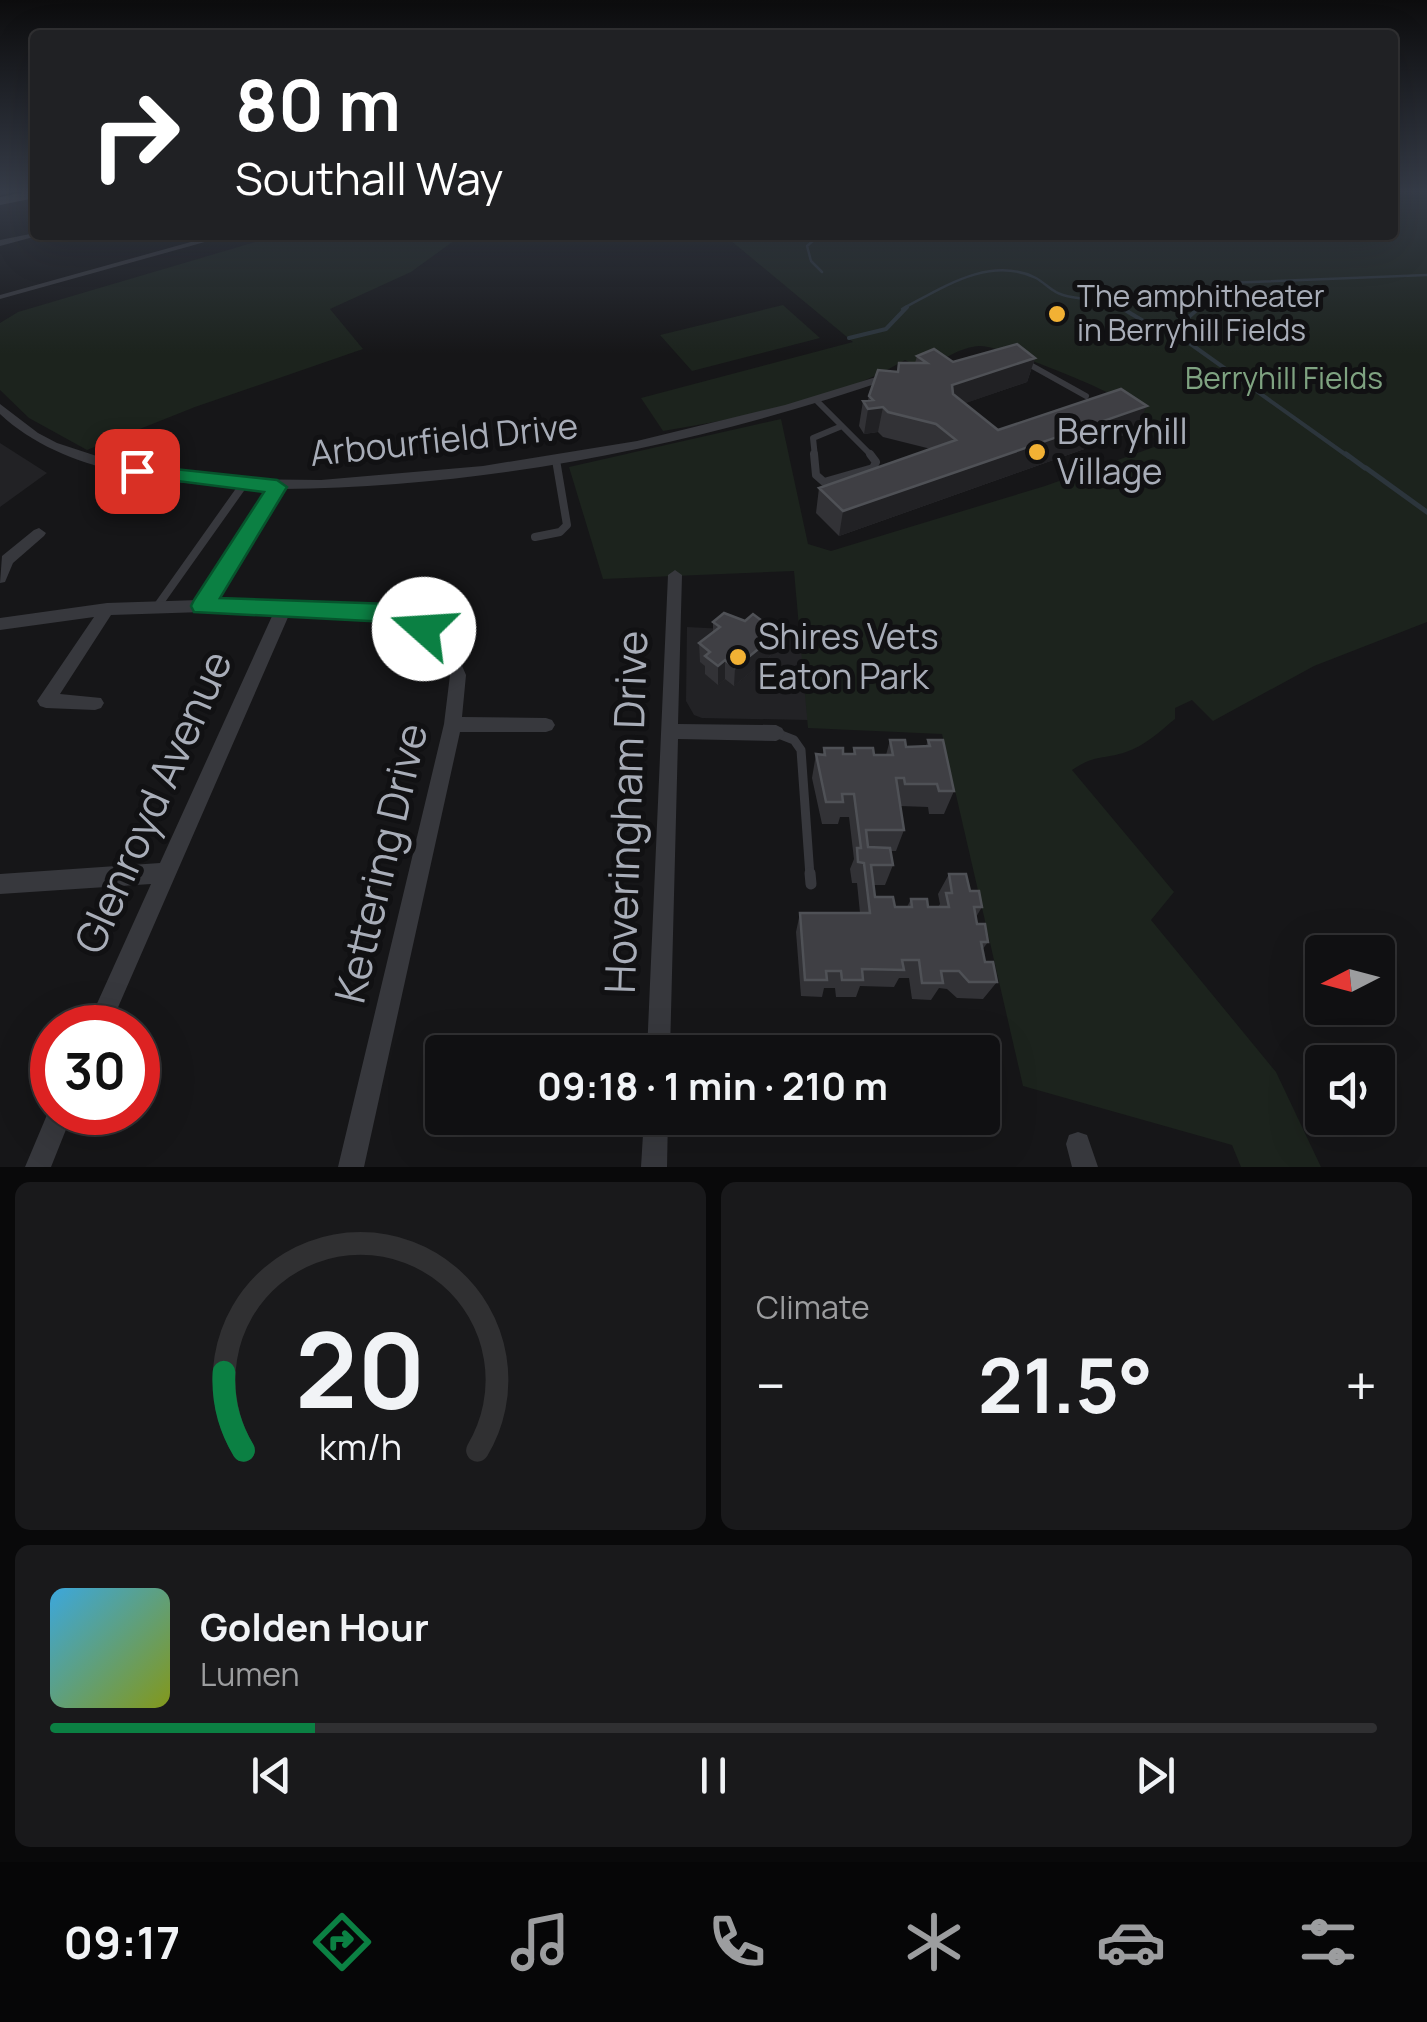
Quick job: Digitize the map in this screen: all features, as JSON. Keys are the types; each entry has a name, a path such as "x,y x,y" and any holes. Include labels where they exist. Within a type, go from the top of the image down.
{"street":[{"path":"3,297 18,297 193,244"},
{"name":"Arbourfield Drive","path":"0,408 49,444 109,466 277,487 380,483 556,460 676,437 817,401 902,370"},
{"path":"203,606 277,487"},
{"path":"0,578 7,560 39,533"},
{"name":"Hoveringham Drive","path":"659,1035 674,575"},
{"name":"Kettering Drive","path":"0,624 106,609 203,606 392,613 424,629 447,650 458,675 452,724 351,1167"},
{"path":"94,702 46,701 106,609"},
{"name":"Glenroyd Avenue","path":"108,1005 283,610"},
{"path":"452,724 546,725"},
{"path":"670,731 776,733"},
{"path":"0,884 164,873"},
{"path":"38,1167 51,1135"},
{"path":"654,1167 655,1135"}],"lane":[{"path":"1019,359 1086,396"},
{"path":"817,401 842,426 876,462 873,468 824,482 816,475 813,438 842,426"},
{"path":"535,538 560,532 567,525 556,460"},
{"path":"156,608 244,484"},
{"path":"776,733 794,740 801,750 811,884"}],"shaded area":[{"path":"0,443 47,473 0,507"},
{"path":"687,627 800,633 809,720 694,715 686,701"}],"green space":[{"path":"247,244 449,244 411,272 330,309 363,349 195,407 87,450 29,418 0,390 0,323 18,312"},
{"name":"Berryhill Fields","path":"735,244 1427,244 1427,622 1314,666 1213,721 1192,700 1175,708 1175,719 1140,746 1093,759 1072,770 1174,892 1151,920 1276,1072 1321,1167 1241,1167 1232,1145 1023,1086 942,734 808,728 794,571 603,579 569,467 781,419 808,544 831,551 1045,486 1157,446 1149,427 1116,397 1090,384 980,346 923,369 905,360 848,387 787,406 663,431 641,398 853,342"},
{"path":"783,305 820,338 692,371 660,335"}],"building":[{"path":"1017,344 1035,358 952,385 953,394 998,430 1121,389 1147,406 843,511 819,488 956,440 936,424 888,412 883,407 868,409 863,401 873,400 869,396 878,370 898,372 899,363 927,363 917,356 934,349 953,362"},
{"path":"724,613 745,621 753,614 778,633 735,668 725,660 718,666 705,656 710,652 699,643 720,627 713,622"},
{"path":"890,740 905,740 906,747 930,746 928,740 943,740 954,791 939,791 937,784 905,784 904,778 896,778 904,830 866,830 868,847 890,848 893,865 871,865 875,897 893,897 895,907 912,907 911,899 927,899 928,907 949,907 949,874 966,874 970,891 979,891 982,907 974,907 977,924 985,924 988,942 981,942 985,962 993,962 997,982 969,982 959,971 941,971 943,983 922,983 919,960 902,960 904,970 862,969 863,980 842,980 841,971 826,971 827,980 805,980 800,913 870,913 864,863 858,862 857,848 861,848 854,794 842,794 843,802 826,802 816,754 825,755 824,748 843,748 843,754 855,754 854,748 873,748 874,755 893,755"}],"waterway":[{"path":"809,244 811,261 822,272"},
{"path":"902,309 967,277 1001,270 1036,278 1059,294 1122,308"},
{"path":"1197,309 1226,283 1427,275"},
{"path":"849,338 886,329 907,307"},
{"path":"1174,330 1200,307"},
{"path":"1122,308 1155,328"},
{"path":"1171,330 1349,457"},
{"path":"1346,454 1365,468"},
{"path":"1366,468 1427,512"}],"place":[{"name":"The amphitheater in Berryhill Fields","path":"1057,314"},
{"name":"Berryhill Village","path":"1037,452"},
{"name":"Shires Vets Eaton Park","path":"738,657"}],"route":[{"path":"137,471 277,487 203,606 392,613 424,629"}]}
